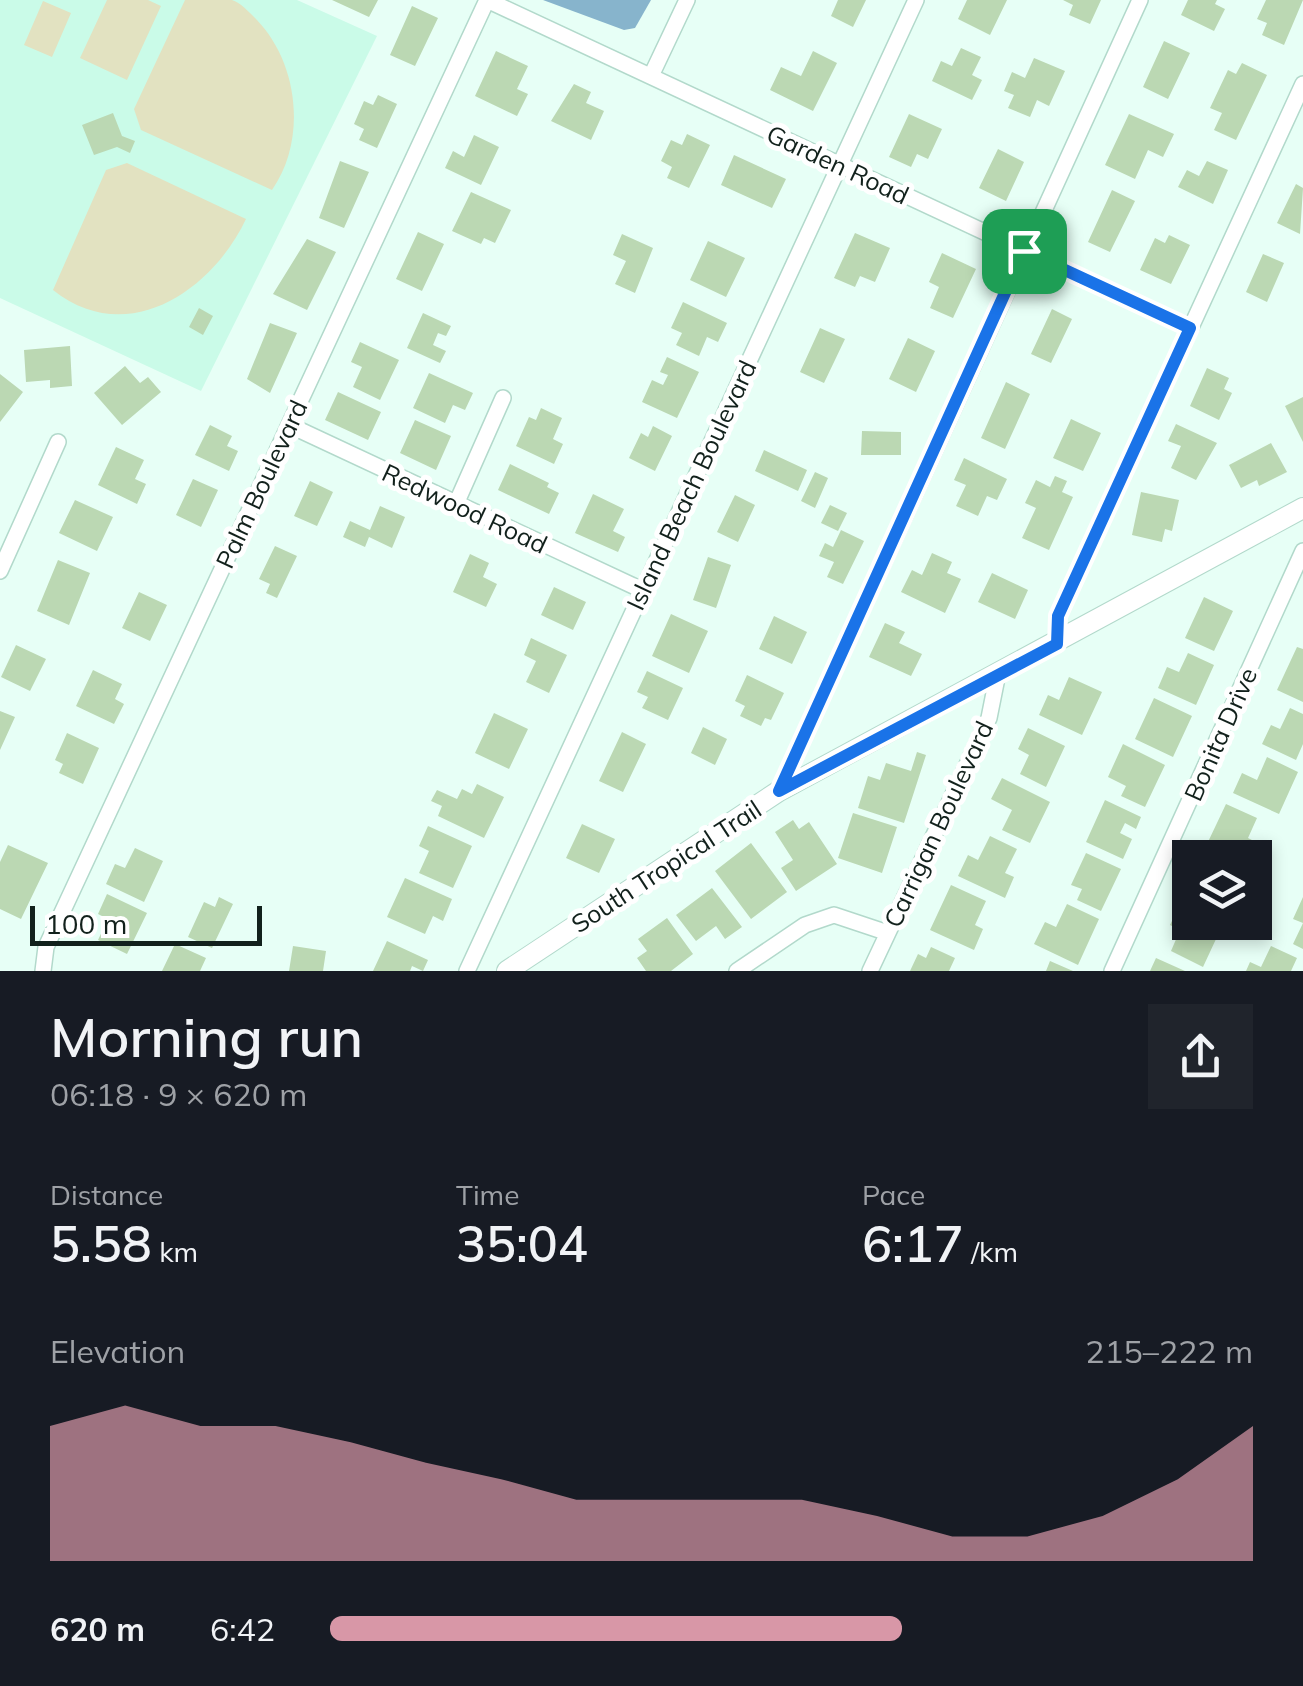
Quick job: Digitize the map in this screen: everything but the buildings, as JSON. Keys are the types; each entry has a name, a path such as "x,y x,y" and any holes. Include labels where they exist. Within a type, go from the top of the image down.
{"street":[{"name":"Garden Road","path":"487,0 1190,328"},
{"name":"Palm Boulevard","path":"43,971 46,946 487,0"},
{"path":"652,76 687,0"},
{"name":"Island Beach Boulevard","path":"467,971 916,0"},
{"path":"779,791 1140,0"},
{"path":"1057,644 1058,616 1303,84"},
{"path":"456,504 502,398"},
{"name":"Redwood Road","path":"289,424 642,590"},
{"path":"0,570 58,442"},
{"name":"South Tropical Trail","path":"507,971 779,791 1303,508"},
{"name":"Bonita Drive","path":"1112,971 1303,552"},
{"name":"Carrigan Boulevard","path":"870,971 989,718 998,674"},
{"path":"738,971 804,926 834,915 888,933"}],"shaded area":[{"path":"0,0 297,0 377,36 201,391 0,298"},
{"path":"107,0 148,0 161,6 127,80 80,58"},
{"path":"185,0 238,3 256,19 282,57 293,102 294,126 283,170 272,190 141,130 134,109"},
{"path":"43,1 71,13 52,57 24,45"},
{"path":"127,163 246,219 212,269 190,289 164,304 138,312 110,314 81,307 53,290 106,170"}],"water":[{"path":"543,0 651,0 635,28 624,30"}],"route":[{"path":"1024,251 1190,328 1058,616 1057,644 779,791 1024,251"}]}
